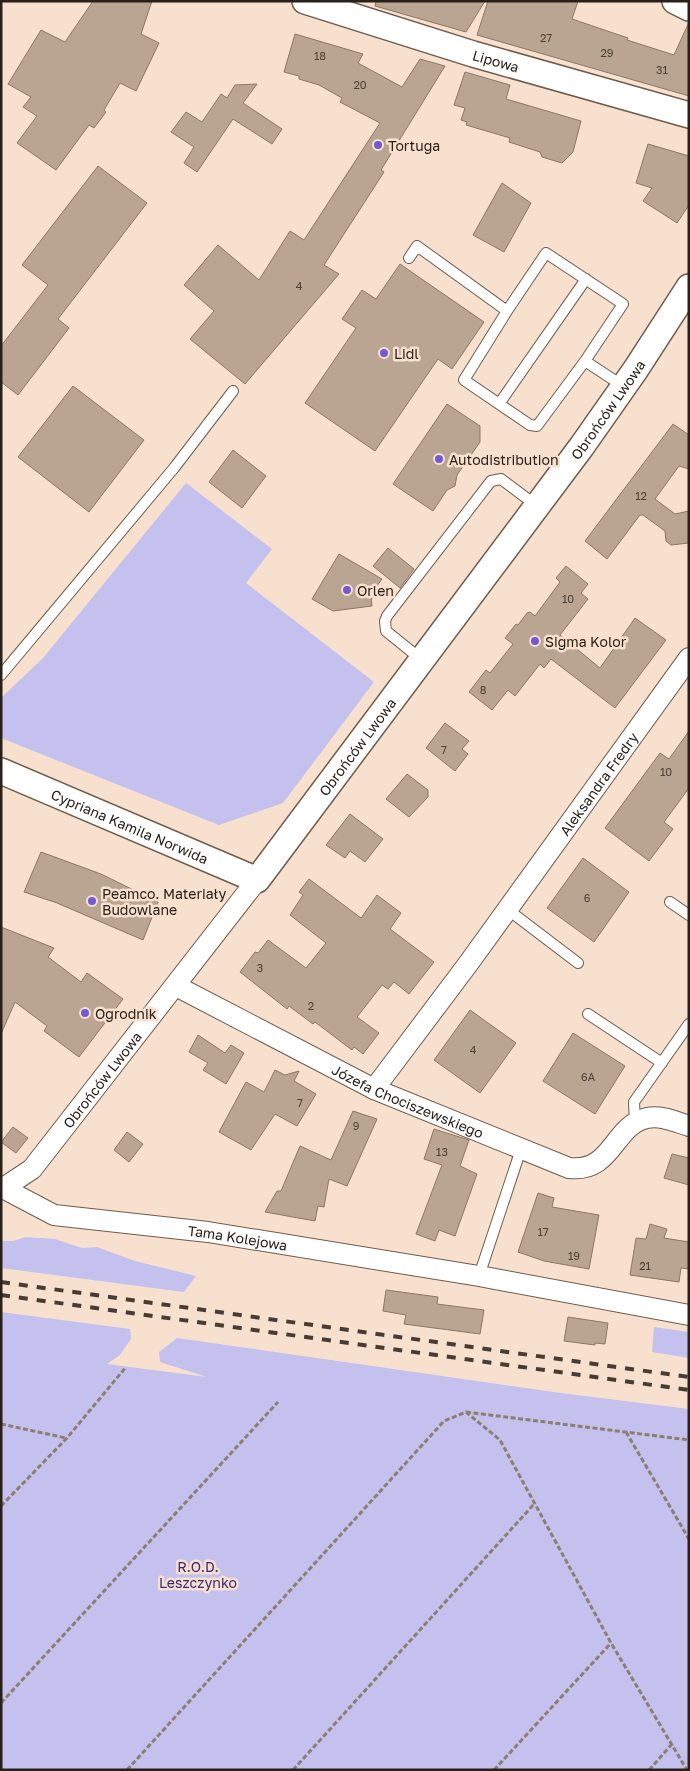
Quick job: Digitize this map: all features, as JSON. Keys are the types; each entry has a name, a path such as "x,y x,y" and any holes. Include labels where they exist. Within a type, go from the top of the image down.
{"street":[{"name":"Lipowa","path":"304,1 473,54 689,115"},
{"path":"675,1 689,8"},
{"name":"Obrońców Lwowa","path":"3,1187 32,1169 257,880 423,661 537,506 624,386 689,287"},
{"name":"Aleksandra Fredry","path":"374,1088 507,909 689,658"},
{"name":"Cypriana Kamila Norwida","path":"1,771 257,880"},
{"name":"Józefa Chociszewskiego","path":"176,986 374,1088 568,1168 588,1168 599,1162 635,1123"},
{"path":"635,1123 646,1118 657,1117 689,1126"},
{"name":"Tama Kolejowa","path":"3,1187 54,1215 208,1232 479,1276 689,1315"}],"lane":[{"path":"408,258 416,246 507,311"},
{"path":"546,253 586,279 623,304 585,361 537,426 530,426 464,380 546,253"},
{"path":"499,404 586,279"},
{"path":"585,361 624,386"},
{"path":"1,675 174,468 232,391"},
{"path":"423,661 386,631 385,621 387,616 490,481 501,479 537,506"},
{"path":"670,902 689,915"},
{"path":"507,909 578,963"},
{"path":"588,1014 662,1063"},
{"path":"635,1123 634,1102 689,1024"},
{"path":"479,1276 521,1149"}],"path":[{"path":"1,1506 66,1438 126,1367"},
{"path":"1,1703 278,1402"},
{"path":"466,1412 500,1440 611,1643 687,1770"},
{"path":"126,1770 444,1421 466,1412 689,1440"},
{"path":"1,1424 66,1438"},
{"path":"626,1432 689,1539"},
{"path":"293,1770 535,1503"},
{"path":"494,1770 611,1643"},
{"path":"649,1770 672,1744"}],"green space":[{"path":"186,483 272,549 246,583 374,682 283,803 219,825 1,738 1,698 43,658"},
{"path":"26,1237 55,1239 82,1248 97,1247 135,1261 196,1276 184,1292 1,1268 1,1241 13,1241"},
{"name":"R.O.D. Leszczynko","path":"1,1312 130,1329 131,1339 120,1355 107,1364 207,1377 160,1362 159,1352 177,1338 561,1393 689,1409 689,1770 1,1770"},
{"path":"654,1327 689,1332 689,1358 652,1352"}],"building":[{"path":"93,1 152,1 141,34 159,43 136,91 120,83 104,110 106,112 94,128 89,125 56,170 17,143 37,116 23,107 31,97 8,84 41,30 65,42"},
{"path":"376,1 485,1 466,32 375,6"},
{"path":"488,1 578,1 572,19 674,55 689,22 689,96 477,35"},
{"path":"295,34 363,54 358,63 402,87 420,59 445,66 381,170 384,172 324,265 339,274 245,384 190,339 214,311 184,285 218,245 259,280 290,231 304,240 380,123 340,102 342,98 319,85 284,72"},
{"path":"465,72 510,85 506,99 581,121 573,152 562,163 542,157 540,152 509,142 510,138 466,125 467,122 461,120 465,108 454,105"},
{"path":"257,84 243,103 282,129 272,144 233,119 197,172 184,163 194,147 171,132 186,112 202,122 221,94 227,98 235,85"},
{"path":"648,144 689,156 689,205 677,223 643,201 652,188 636,183"},
{"path":"98,166 147,203 58,319 69,328 18,395 1,382 1,346 48,285 22,265"},
{"path":"502,183 531,203 504,252 473,235"},
{"path":"400,264 484,322 452,369 438,359 375,451 305,403 356,328 342,319 362,290 376,299"},
{"path":"73,386 144,440 89,512 18,457"},
{"name":"Autodistribution","path":"447,404 480,426 480,442 457,475 455,486 447,490 433,511 393,484"},
{"path":"673,424 689,435 689,469 679,466 655,499 675,514 689,511 689,543 671,545 666,541 665,531 643,515 640,515 607,559 585,541"},
{"path":"233,450 266,476 242,508 209,482"},
{"path":"388,548 414,569 400,588 373,566"},
{"path":"339,554 382,579 371,594 372,606 333,611 312,599"},
{"path":"566,566 588,584 581,593 588,599 560,635 600,668 635,618 666,640 615,708 551,659 544,668 540,664 515,696 508,690 492,710 469,692 486,670 490,673 513,644 505,638 516,624 518,625 527,613 530,612 535,616 560,582 556,578"},
{"path":"445,723 469,741 462,749 468,754 455,771 426,748"},
{"path":"689,731 689,788 664,822 673,829 649,861 605,828 660,753 669,759"},
{"path":"407,774 428,790 428,797 409,817 386,799"},
{"path":"350,814 383,839 365,862 350,851 345,858 326,845"},
{"path":"41,852 101,874 158,902 143,940 57,903 24,892"},
{"path":"583,858 629,892 594,942 547,908"},
{"path":"309,879 361,918 377,895 401,913 390,929 434,962 409,994 394,982 388,989 382,985 357,1017 379,1033 363,1054 354,1047 352,1050 315,1022 313,1024 289,1006 287,1009 240,972 255,952 258,953 268,940 306,968 326,943 290,915 303,895 299,892"},
{"path":"1,927 54,948 48,957 81,982 87,973 123,999 79,1057 44,1031 47,1026 15,1002 1,1034"},
{"path":"470,1010 516,1043 480,1093 434,1060"},
{"path":"573,1033 625,1066 595,1114 543,1081"},
{"path":"198,1035 225,1053 231,1045 244,1053 226,1084 203,1070 208,1063 189,1052"},
{"path":"275,1070 285,1075 299,1071 294,1081 316,1094 297,1126 275,1114 251,1150 219,1132 246,1082 264,1092"},
{"path":"353,1111 377,1119 347,1186 329,1179 324,1207 318,1206 315,1221 265,1212 277,1191 281,1191 300,1146 331,1160"},
{"path":"13,1127 28,1138 16,1153 1,1142"},
{"path":"434,1129 469,1140 460,1166 477,1174 455,1236 439,1230 435,1241 416,1234 442,1165 424,1159"},
{"path":"127,1132 143,1144 129,1162 114,1150"},
{"path":"672,1154 689,1158 689,1185 664,1178"},
{"path":"538,1193 554,1198 552,1207 599,1215 589,1269 544,1261 518,1252"},
{"path":"650,1224 667,1229 664,1238 689,1242 689,1269 681,1268 679,1282 630,1275 636,1238 646,1239"},
{"path":"386,1290 438,1297 437,1304 484,1310 480,1334 404,1324 406,1315 383,1311"},
{"path":"568,1317 608,1323 605,1344 595,1343 595,1345 564,1341"}],"railway":[{"path":"1,1282 689,1377"},
{"path":"1,1295 689,1390"}],"place":[{"name":"Tortuga","path":"378,145"},
{"name":"Lidl","path":"384,353"},
{"name":"Autodistribution","path":"439,459"},
{"name":"Orlen","path":"347,590"},
{"name":"Sigma Kolor","path":"535,641"},
{"name":"Peamco. Materiały Budowlane","path":"92,901"},
{"name":"Ogrodnik","path":"85,1013"}]}
